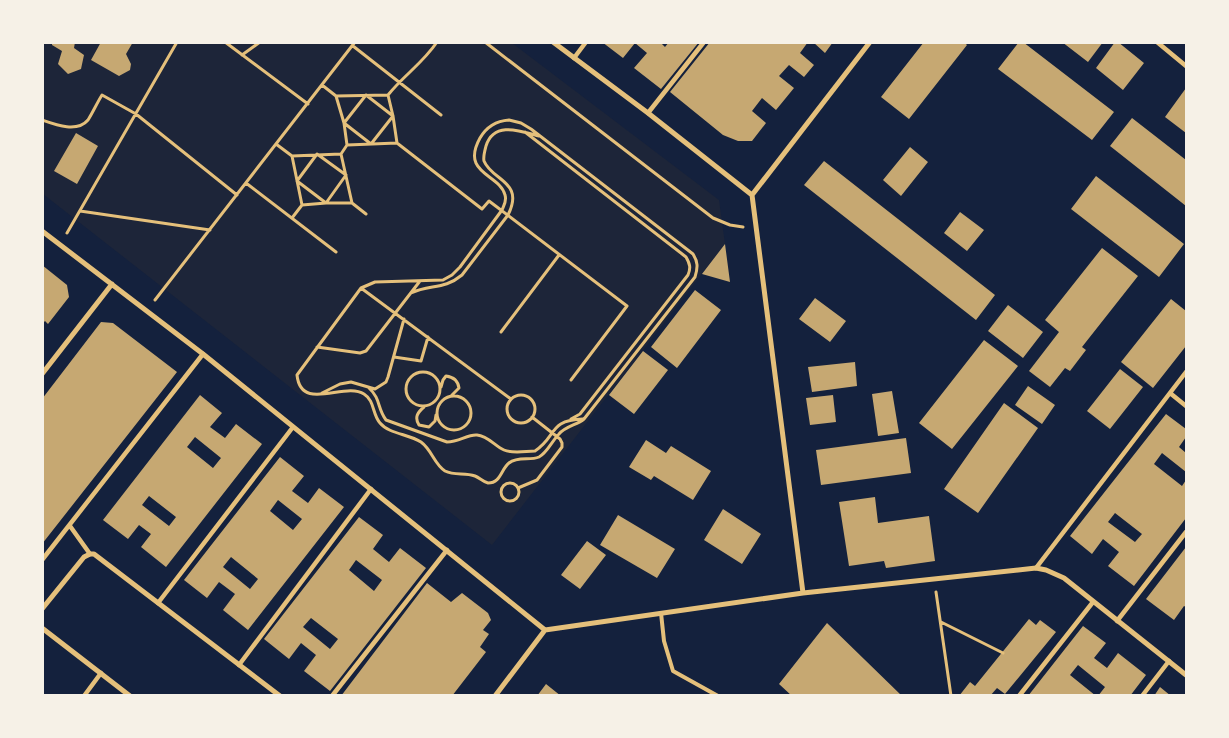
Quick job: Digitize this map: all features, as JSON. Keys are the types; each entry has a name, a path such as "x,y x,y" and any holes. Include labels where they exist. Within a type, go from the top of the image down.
{"street":[{"path":"554,42 752,195"},
{"path":"574,58 586,42"},
{"path":"648,113 704,42"},
{"path":"802,593 752,195 870,42"},
{"path":"1157,42 1186,66"},
{"path":"42,231 203,354 545,630"},
{"path":"42,374 112,284"},
{"path":"42,560 203,354"},
{"path":"1036,568 1186,372"},
{"path":"1170,393 1186,406"},
{"path":"158,603 293,427"},
{"path":"239,664 371,489"},
{"path":"70,526 90,554 98,556 280,696"},
{"path":"1117,621 1186,532"},
{"path":"332,696 448,550"},
{"path":"42,609 84,557 90,554"},
{"path":"495,696 545,630 802,593 1036,568 1060,576 1186,675"},
{"path":"1018,696 1093,602"},
{"path":"42,628 130,696"},
{"path":"1142,696 1169,661"},
{"path":"84,696 102,673"}],"lane":[{"path":"661,613 664,641 672,671 718,696"}],"path":[{"path":"60,245 177,42"},
{"path":"225,42 308,104"},
{"path":"242,55 260,42"},
{"path":"397,143 388,95 398,81 427,57 437,42"},
{"path":"484,42 713,218 730,226 756,230"},
{"path":"147,310 354,44 441,115"},
{"path":"322,85 336,96 344,123 347,145 342,154 352,203"},
{"path":"42,120 58,126 73,127 87,122 102,95 136,114 237,195"},
{"path":"366,95 393,116"},
{"path":"344,123 366,95"},
{"path":"336,96 388,95"},
{"path":"371,144 393,116"},
{"path":"508,120 521,123 540,136 693,254 698,262 695,277 584,418 578,424 566,428 556,437 544,453 538,457 517,459 510,462 497,480 492,483 475,476 452,474 443,469 423,444 381,424 374,413 371,400 366,394 351,389 319,395 312,394 302,389 297,375 316,347 362,288 375,282 443,280 452,275 502,210 506,202 502,189 481,171 475,160 475,150 479,140 490,125 508,120"},
{"path":"344,123 371,144"},
{"path":"411,293 420,289 443,286 454,282 462,275 508,215 512,207 513,198 506,182 490,169 484,161 487,142 493,134 509,129 540,136"},
{"path":"369,388 379,400 382,414 386,420 447,442 456,442 471,435 478,435 511,452 535,451 562,422 580,414 688,275 690,263 686,257 525,132"},
{"path":"347,145 397,143 482,209 489,201 502,210 627,306 571,380"},
{"path":"276,144 292,156 342,154"},
{"path":"317,154 346,175"},
{"path":"297,181 317,154"},
{"path":"292,156 302,205"},
{"path":"326,202 346,175"},
{"path":"297,181 326,202"},
{"path":"246,183 336,252"},
{"path":"292,218 302,205 326,202 352,203 366,214"},
{"path":"80,211 210,230"},
{"path":"501,332 560,255"},
{"path":"316,347 360,353 366,351 420,281"},
{"path":"362,288 511,399"},
{"path":"319,395 340,384 350,382 375,389 386,382 404,319"},
{"path":"394,357 421,361 428,338"},
{"path":"419,425 429,427 435,421 440,403 440,392 438,380 429,373 418,373 409,379 406,390 410,400 419,406 425,407"},
{"path":"417,431 419,425 417,416 425,407 435,402 446,376 451,377 458,384 459,388 440,403 430,405"},
{"path":"519,395 528,397 535,409 532,417 521,423 513,420 507,413 508,404 511,399 519,395"},
{"path":"437,414 441,424 450,430 456,430 467,425 471,415 469,404 460,397 449,396"},
{"path":"518,488 537,480 562,447 562,442 532,417"},
{"path":"570,419 584,418"},
{"path":"512,483 518,488 518,497 513,500 507,500 502,496 502,488 506,484 512,483"},
{"path":"934,580 951,696"},
{"path":"940,622 1003,653"}],"shaded area":[{"path":"42,43 512,43 719,200 725,244 492,545 43,194"}],"building":[{"path":"52,42 75,42 74,48 84,55 81,69 68,74 58,64 62,51 52,45"},
{"path":"101,42 133,42 126,54 131,64 130,70 119,76 91,60"},
{"path":"602,42 660,42 665,47 669,42 699,42 661,89 634,68 647,53 635,43 623,58"},
{"path":"710,42 808,42 800,53 814,65 804,77 789,65 779,76 794,88 776,110 762,98 752,111 766,123 752,141 738,141 723,135 670,92"},
{"path":"813,42 833,42 825,53"},
{"path":"924,42 964,42 967,45 909,119 881,97"},
{"path":"1019,42 1023,42 1114,112 1092,140 998,69"},
{"path":"1062,42 1103,42 1088,62"},
{"path":"1115,42 1118,42 1144,63 1123,90 1096,68"},
{"path":"1186,88 1186,133 1165,117"},
{"path":"1132,118 1186,160 1186,206 1110,146"},
{"path":"76,133 98,146 77,184 54,171"},
{"path":"910,147 928,162 901,196 883,180"},
{"path":"824,161 995,295 976,320 804,185"},
{"path":"1096,176 1184,244 1159,277 1071,209"},
{"path":"960,212 984,230 967,251 944,233"},
{"path":"725,244 730,282 702,274"},
{"path":"1102,248 1138,276 1082,347 1086,350 1070,371 1065,368 1050,387 1029,371 1059,332 1045,320"},
{"path":"42,265 67,285 69,297 48,324 45,321 42,324"},
{"path":"695,290 721,310 677,368 651,347"},
{"path":"815,298 846,321 830,342 799,319"},
{"path":"1171,299 1186,311 1186,346 1153,388 1121,362"},
{"path":"1008,305 1043,332 1023,358 988,331"},
{"path":"101,322 113,323 177,372 42,544 42,399"},
{"path":"984,340 1018,366 952,449 919,423"},
{"path":"643,351 668,370 634,414 609,395"},
{"path":"855,362 857,386 812,392 808,367"},
{"path":"1120,369 1143,387 1110,429 1087,411"},
{"path":"1028,386 1055,405 1042,424 1015,405"},
{"path":"892,391 899,433 878,436 872,394"},
{"path":"200,395 222,413 210,427 225,438 236,424 262,444 166,567 141,547 151,534 139,525 128,539 103,520","holes":["195,437 221,458 213,468 187,447","149,496 176,517 169,526 142,505"]},
{"path":"833,395 836,422 810,425 806,398"},
{"path":"1004,403 1038,428 978,513 944,489"},
{"path":"1166,414 1186,429 1186,437 1179,447 1186,453 1186,472 1162,453 1154,464 1182,486 1186,480 1186,518 1134,586 1108,566 1119,552 1103,539 1092,554 1070,536","holes":["1115,513 1142,534 1135,542 1108,522"]},
{"path":"906,438 911,473 821,485 816,450"},
{"path":"646,440 666,453 671,446 711,471 693,500 654,476 651,480 629,467"},
{"path":"280,457 304,476 292,491 308,503 319,488 344,507 248,630 223,610 235,594 219,582 207,598 184,580","holes":["278,500 302,519 293,530 270,511","231,557 258,579 250,589 223,567"]},
{"path":"875,497 878,523 929,516 935,561 886,568 884,561 849,566 839,502"},
{"path":"723,509 761,534 742,564 704,540"},
{"path":"618,515 675,549 657,578 600,545"},
{"path":"359,517 383,535 373,549 389,562 400,548 426,568 330,691 304,671 316,655 301,643 289,659 264,639","holes":["356,560 382,580 374,591 349,570","311,618 338,639 330,649 303,627"]},
{"path":"587,541 606,555 580,589 561,575"},
{"path":"1186,547 1186,607 1184,606 1174,620 1146,599"},
{"path":"427,583 451,602 462,593 488,613 491,620 483,630 489,634 480,647 486,652 452,696 341,696"},
{"path":"1029,619 1036,625 1040,620 1056,632 1005,694 997,688 990,696 959,696 970,682 975,686"},
{"path":"827,623 902,696 792,696 779,684"},
{"path":"1083,626 1106,643 1094,658 1107,668 1118,653 1146,675 1130,696 1098,696 1105,687 1078,665 1070,675 1096,696 1028,696"},
{"path":"546,684 561,696 537,696"},
{"path":"1160,687 1171,696 1154,696"}]}
